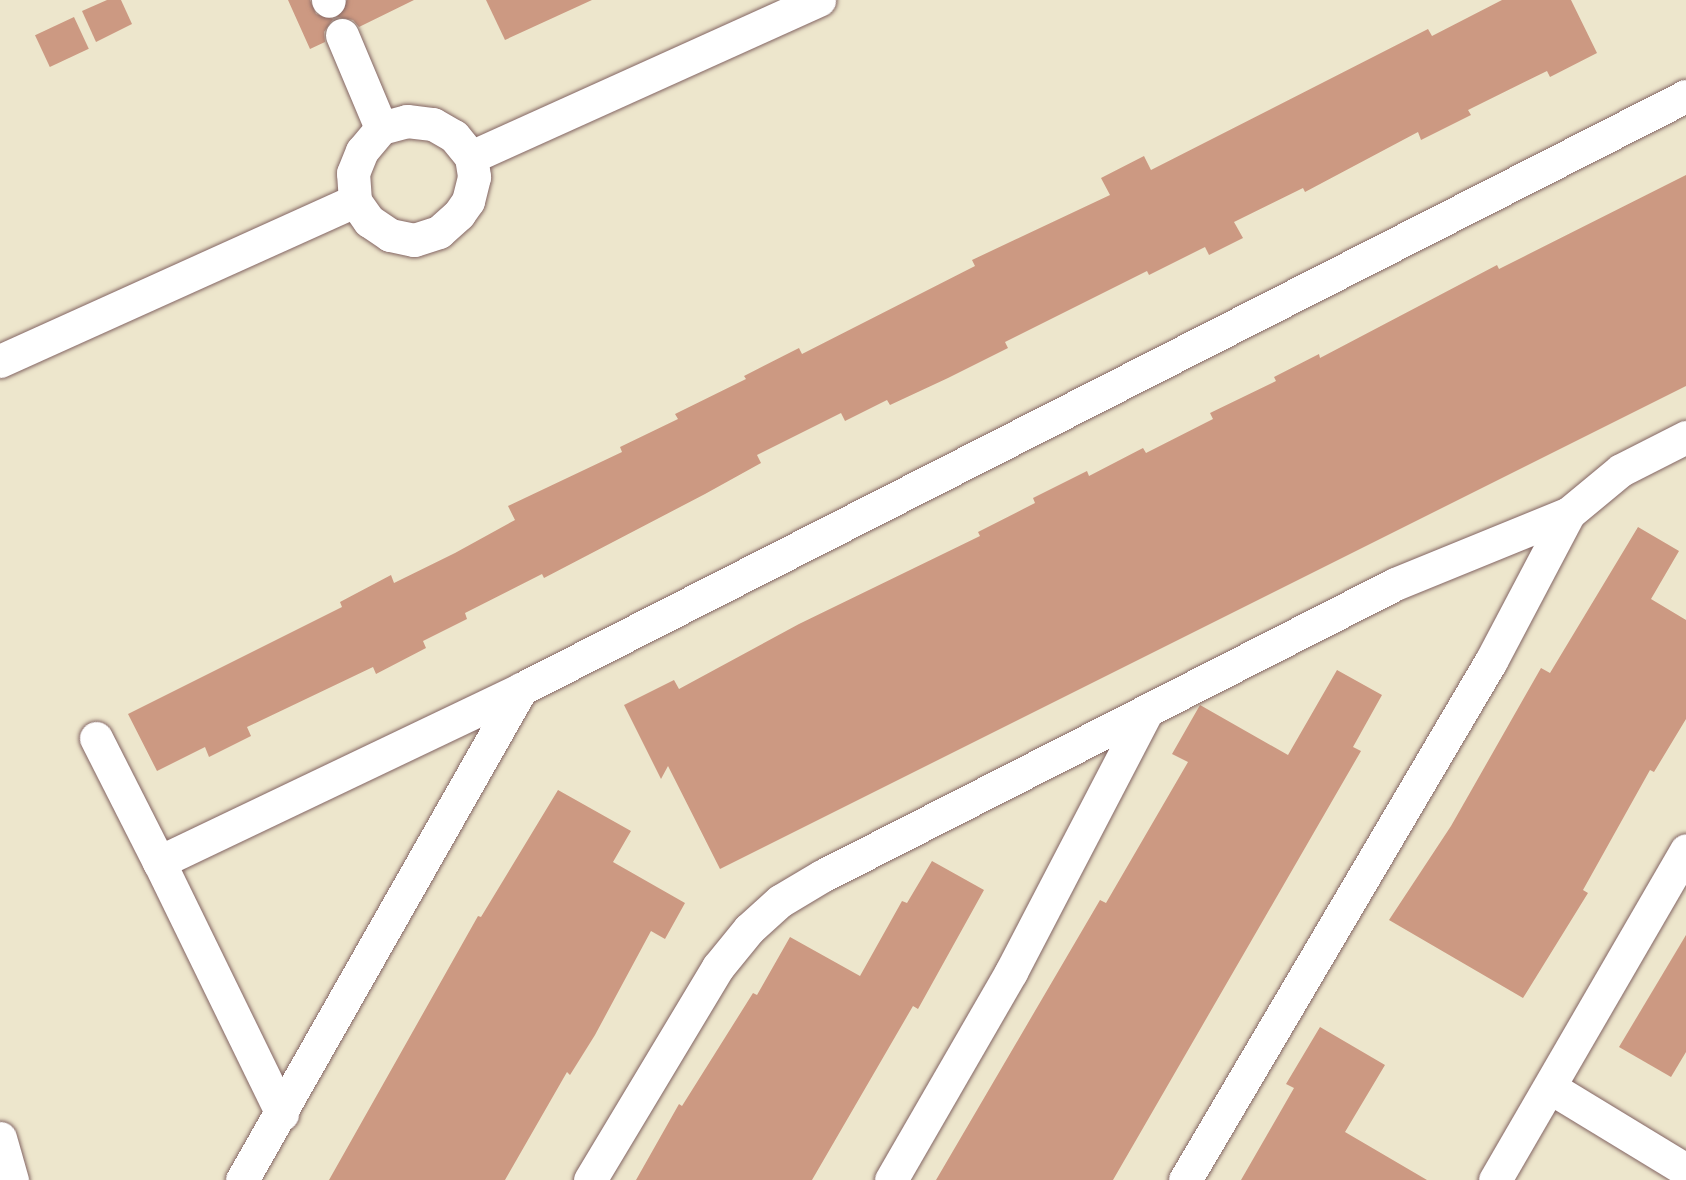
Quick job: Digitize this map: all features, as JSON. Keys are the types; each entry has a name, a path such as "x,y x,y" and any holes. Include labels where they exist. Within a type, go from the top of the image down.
{"street":[{"path":"471,157 819,0"},
{"path":"342,35 381,128"},
{"path":"159,862 521,689 1686,96"},
{"path":"406,122 433,124 454,136 471,157 474,177 468,201 439,232 414,240 390,235 369,221 355,201 353,173 362,150 381,128 406,122"},
{"path":"0,361 355,201"},
{"path":"590,1180 718,967 749,929 780,901 1395,584 1569,513 1621,470 1686,437"},
{"path":"1185,1180 1491,661 1569,513"},
{"path":"242,1180 282,1114 521,689"},
{"path":"891,1180 1011,972 1147,711"},
{"path":"96,738 282,1114"},
{"path":"1495,1180 1551,1088 1686,850"},
{"path":"1551,1088 1686,1170"},
{"path":"0,1138 12,1180"}],"building":[{"path":"107,0 121,0 132,24 96,42 82,11"},
{"path":"288,0 310,0 316,14 333,19 324,32 325,42 310,49"},
{"path":"347,0 414,0 359,27 353,20 337,17"},
{"path":"486,0 592,0 505,40"},
{"path":"1502,0 1571,0 1597,53 1550,77 1547,71 1468,110 1471,115 1421,140 1418,132 1305,192 1303,188 1234,222 1243,238 1209,255 1205,247 1149,275 1147,271 1005,342 1008,348 890,405 887,400 845,421 841,413 757,455 761,463 705,494 544,578 542,574 465,613 467,619 423,641 426,648 376,674 373,667 247,727 251,736 209,757 205,747 157,771 128,714 342,607 340,602 391,575 394,583 455,553 515,520 508,506 622,452 620,447 678,419 675,414 746,379 744,376 799,348 802,354 975,266 972,260 1110,195 1101,178 1144,156 1151,170 1428,29 1432,36"},
{"path":"74,17 89,49 50,67 35,35"},
{"path":"1686,175 1686,386 720,869 668,766 661,779 624,705 674,680 679,689 799,624 980,536 978,532 1035,503 1033,498 1087,471 1089,476 1143,448 1146,453 1213,419 1210,413 1276,381 1274,377 1319,354 1320,358 1497,265 1499,269"},
{"path":"1638,527 1679,551 1651,599 1686,620 1686,719 1654,772 1650,770 1583,890 1588,893 1523,998 1389,920 1451,826 1541,668 1550,673"},
{"path":"1337,670 1382,695 1353,747 1361,751 1113,1180 936,1180 1100,900 1106,903 1188,762 1172,754 1200,705 1288,755"},
{"path":"558,790 631,831 613,862 685,903 665,939 651,931 595,1035 570,1075 567,1072 505,1180 329,1180 478,916 481,917"},
{"path":"932,861 984,890 918,1009 913,1006 812,1180 636,1180 679,1104 682,1106 753,993 757,995 790,937 860,976 902,901 907,903"},
{"path":"1686,935 1686,1052 1671,1077 1619,1047"},
{"path":"1320,1027 1385,1065 1345,1132 1427,1180 1241,1180 1294,1088 1286,1084"}]}
